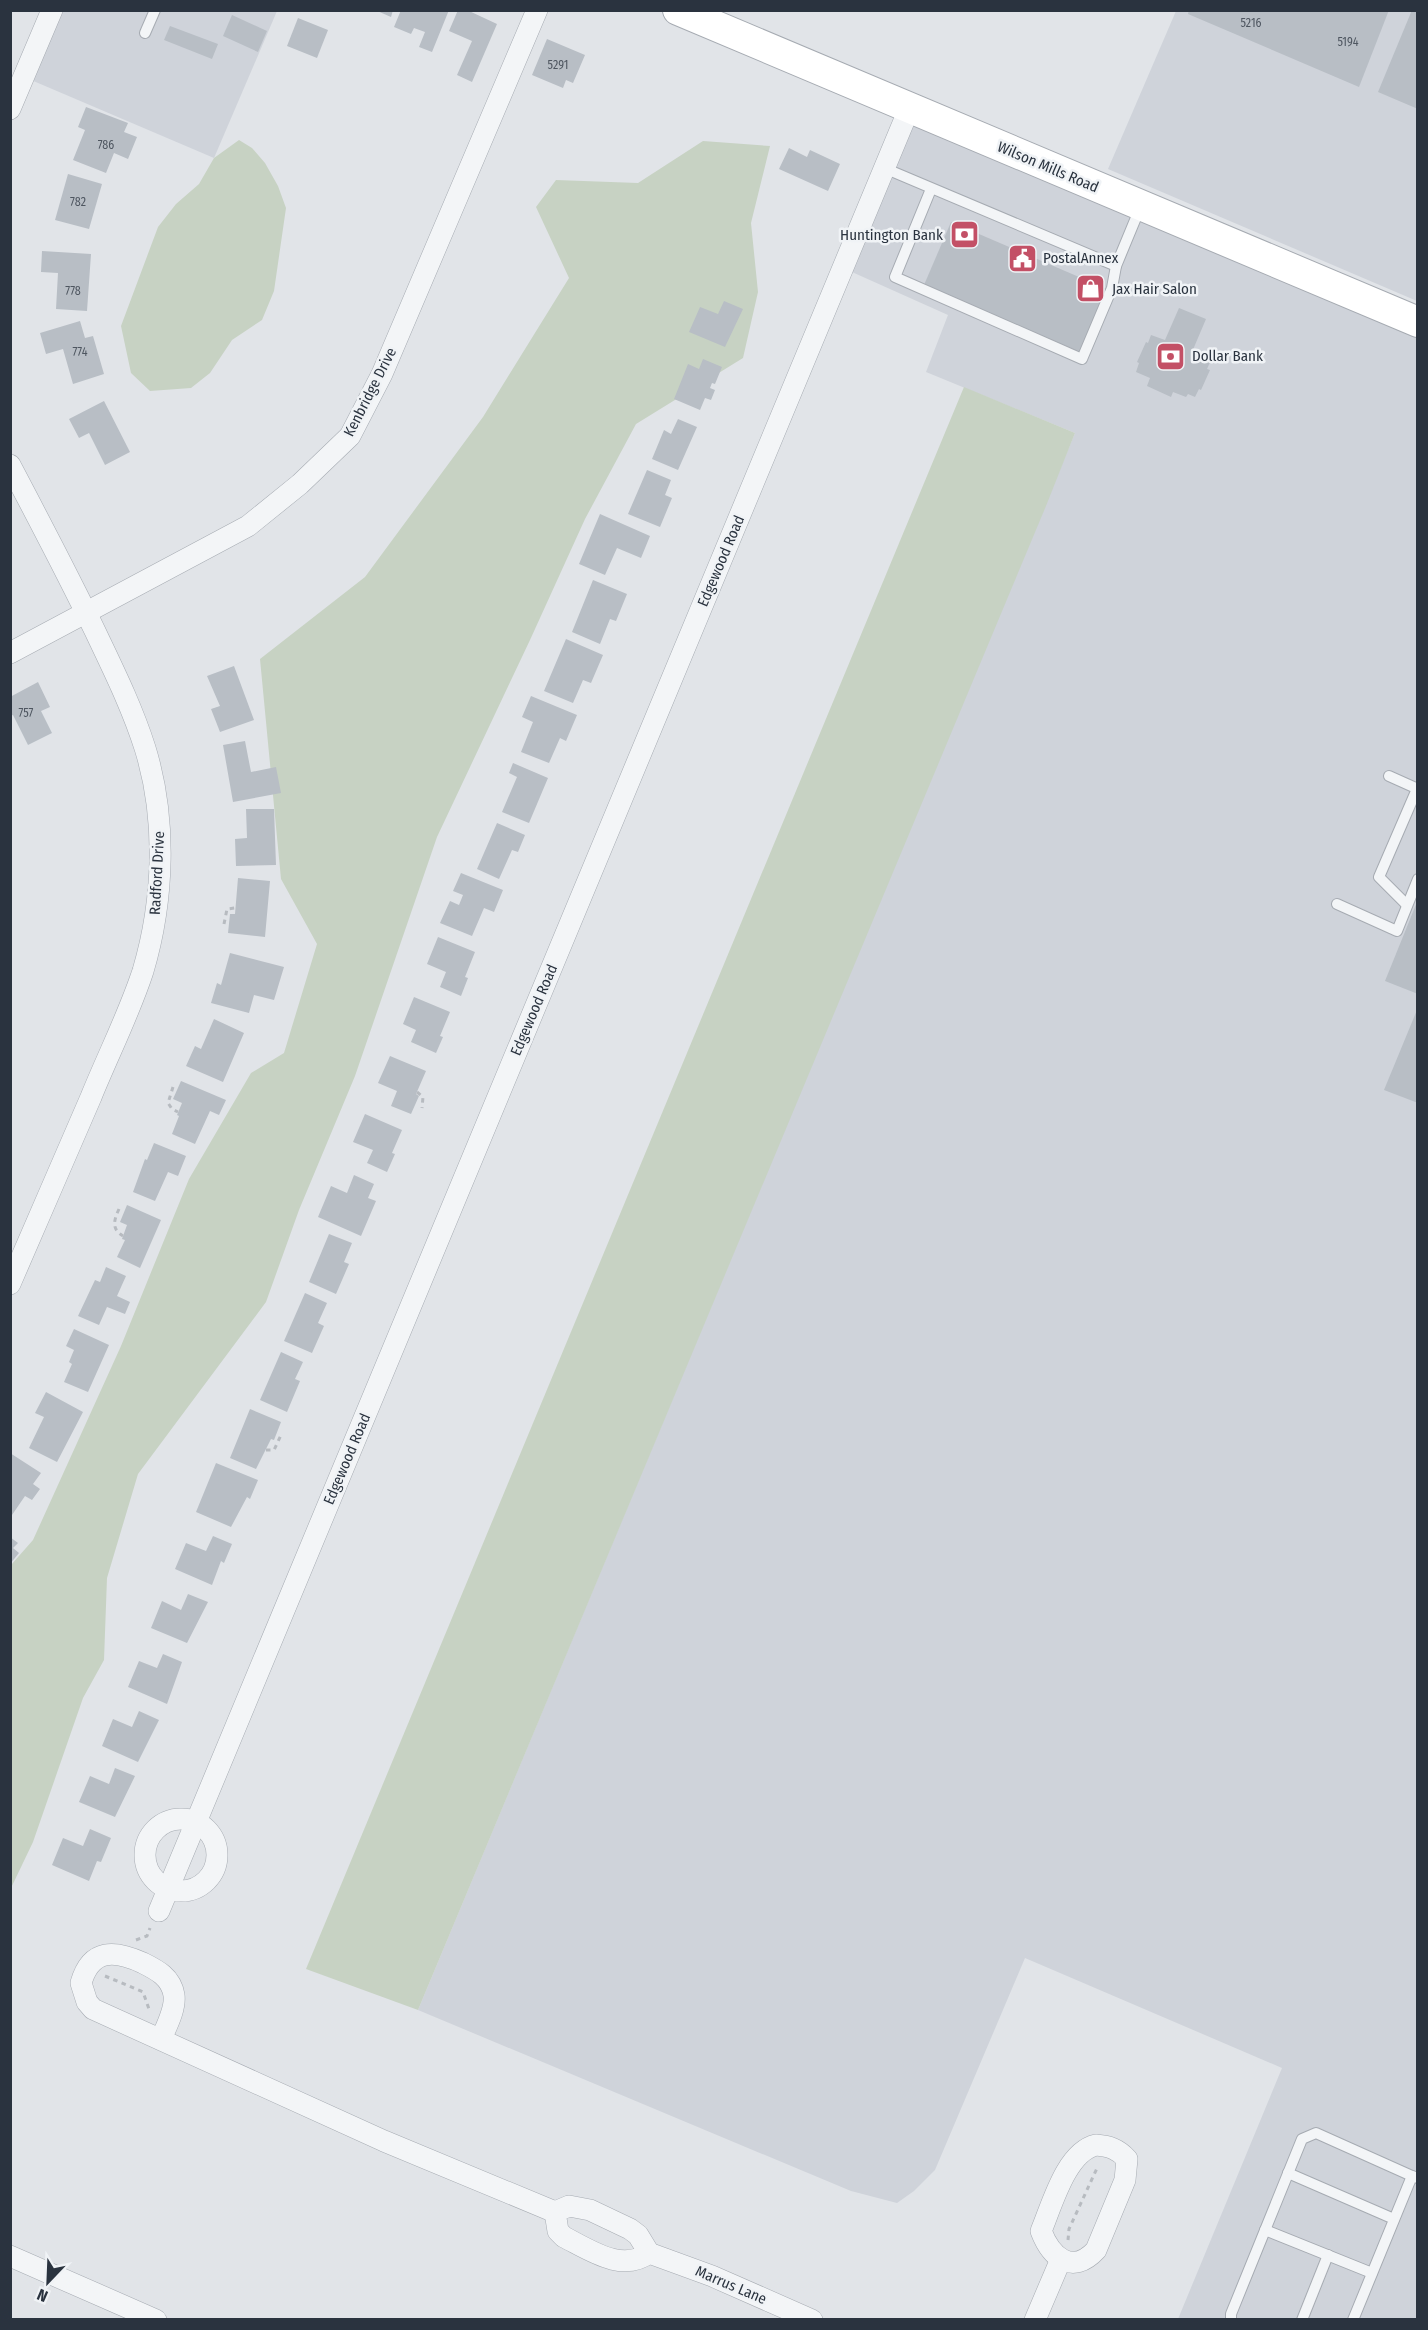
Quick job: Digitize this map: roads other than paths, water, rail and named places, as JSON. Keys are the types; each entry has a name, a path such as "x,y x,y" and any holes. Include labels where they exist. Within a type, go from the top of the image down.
{"main road":[{"name":"Wilson Mills Road","path":"678,10 1418,322"}],"street":[{"path":"10,109 52,10"},
{"name":"Kenbridge Drive","path":"10,653 248,526 300,484 350,436 382,374 537,10"},
{"name":"Edgewood Road","path":"159,1911 909,109"},
{"name":"Radford Drive","path":"10,465 86,612 122,688 149,764 159,825 160,857 155,915 143,971 10,1284"},
{"path":"183,1819 196,1822 209,1832 215,1842 217,1859 214,1871 197,1887 180,1891 158,1883 148,1869 145,1853 147,1842 153,1832 166,1822 183,1819"},
{"path":"161,2039 175,1996 170,1983 160,1971 126,1955 116,1953 104,1955 91,1962 81,1983 87,2002 93,2009 384,2141 555,2212 568,2206 590,2210 638,2235 649,2253 633,2261 617,2262 564,2238 558,2230 555,2212"},
{"path":"1108,2146 1119,2151 1126,2159 1125,2180 1096,2250 1090,2257 1070,2263 1065,2252 1047,2246 1041,2231 1070,2164 1088,2147 1108,2146"},
{"path":"1035,2319 1065,2252"},
{"name":"Marrus Lane","path":"649,2253 712,2276 812,2319"},
{"path":"10,2256 156,2319"}],"lane":[{"path":"145,33 155,10"},
{"path":"884,168 1116,266"},
{"path":"931,189 895,278 1082,359 1112,288 1116,266 1141,206"},
{"path":"1389,776 1417,789 1379,877 1407,905"},
{"path":"1337,904 1397,931 1418,879"},
{"path":"1231,2319 1231,2314 1302,2139 1316,2133 1415,2177 1394,2219 1353,2319"},
{"path":"1288,2173 1394,2219"},
{"path":"1265,2230 1372,2273"},
{"path":"1302,2319 1328,2255"}],"place":[{"name":"Huntington Bank","path":"964,235"},
{"name":"PostalAnnex","path":"1022,258"},
{"name":"Jax Hair Salon","path":"1091,289"},
{"name":"Dollar Bank","path":"1171,356"}]}
